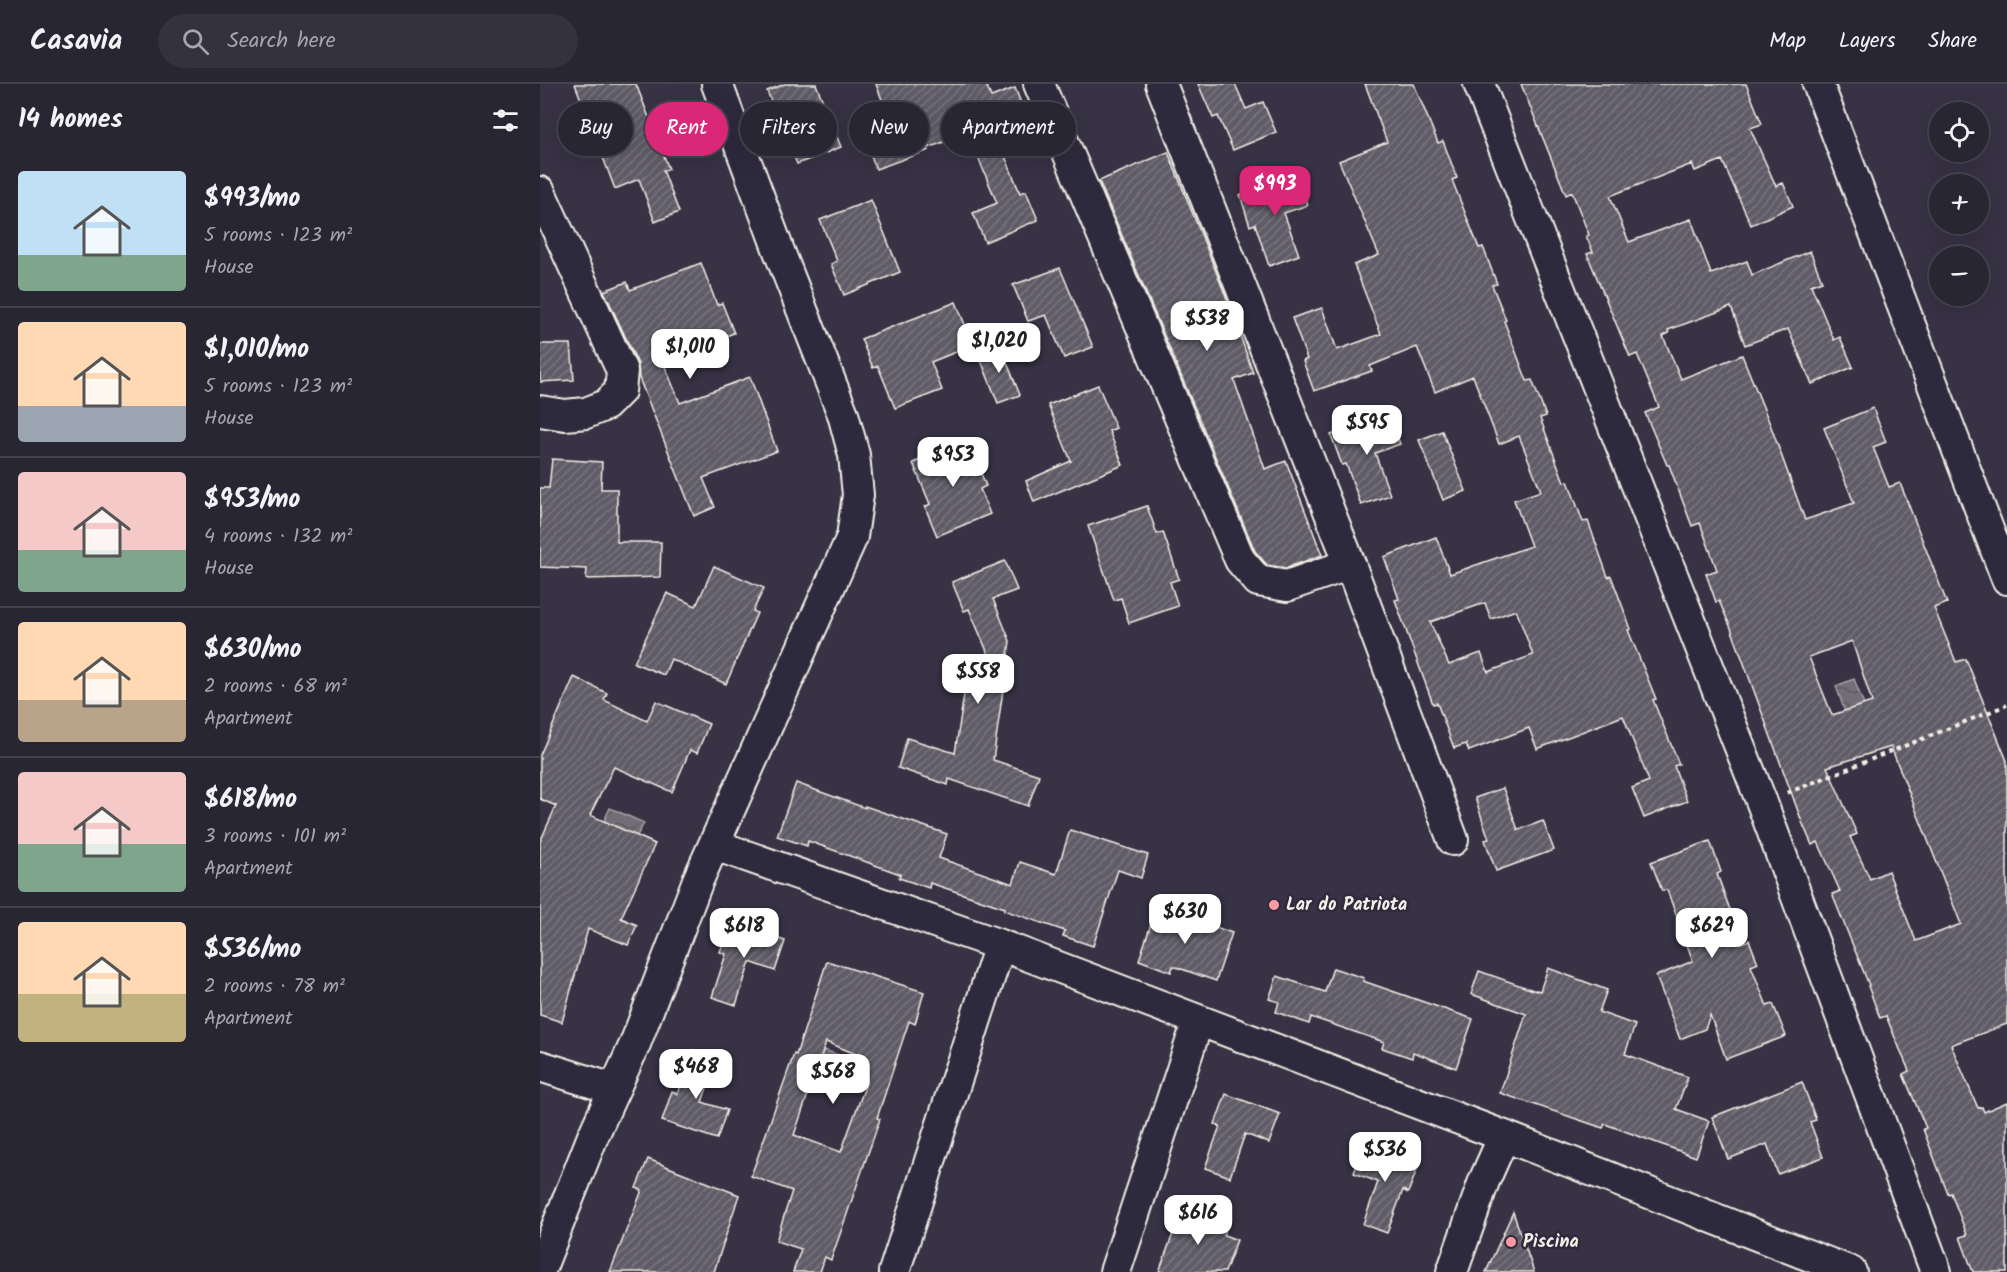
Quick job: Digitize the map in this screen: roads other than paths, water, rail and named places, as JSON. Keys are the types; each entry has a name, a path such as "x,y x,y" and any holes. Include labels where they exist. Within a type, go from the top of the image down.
{"street":[{"path":"540,1270 613,1089 635,1044 698,880 852,537 858,495 854,455 843,414 717,84"},
{"path":"1039,84 1240,560 1258,581 1287,586 1350,564"},
{"path":"1161,84 1350,564 1453,840"},
{"path":"1479,84 1762,803 1936,1272"},
{"path":"1818,84 2007,579"},
{"path":"540,192 622,371 620,391 606,405 586,413 565,415 540,411"},
{"path":"715,845 1000,945 1503,1136 1851,1272"},
{"path":"894,1272 1000,945"},
{"path":"1115,1272 1198,1021"},
{"path":"540,1066 613,1089"},
{"path":"1452,1272 1484,1181 1503,1136"}],"water":[{"path":"1854,679 1864,705 1845,712 1836,686"},
{"path":"610,808 644,823 637,836 604,821"},
{"path":"818,1048 856,1061 851,1076 813,1064"}],"place":[{"name":"Lar do Patriota","path":"1274,905"},
{"name":"Piscina","path":"1511,1242"}]}
